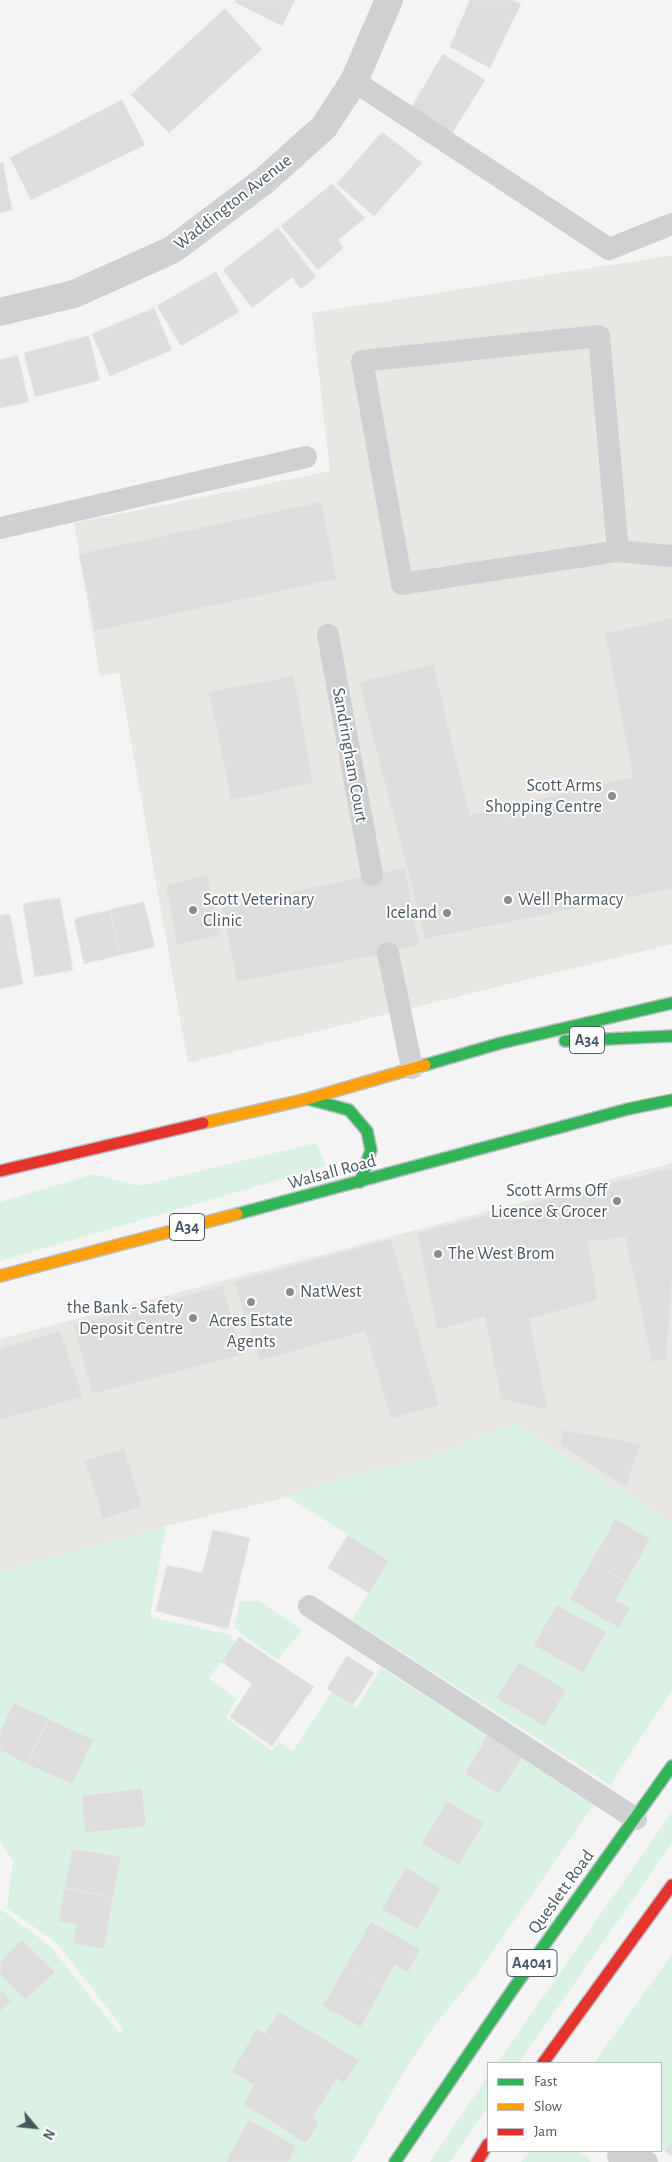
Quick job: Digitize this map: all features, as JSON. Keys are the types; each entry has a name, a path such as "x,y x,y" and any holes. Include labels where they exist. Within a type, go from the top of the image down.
{"highway":[{"name":"A34","path":"0,1171 306,1099 501,1043 672,1004"},
{"name":"A34","path":"501,1043 672,1036"},
{"path":"306,1099 349,1110 367,1131 371,1150 360,1182"},
{"name":"Walsall Road","path":"0,1276 360,1182 628,1109 672,1100"},
{"name":"Queslett Road","path":"395,2162 512,1989 672,1766"},
{"path":"544,2062 672,1885"},
{"path":"477,2162 487,2146"}],"street":[{"name":"Waddington Avenue","path":"0,312 74,294 172,250 265,180 324,127 354,81 389,0"}],"lane":[{"path":"354,81 609,249 672,224"},
{"path":"618,551 599,336 362,361 402,584 618,551 672,556"},
{"path":"0,528 306,457"},
{"name":"Sandringham Court","path":"328,635 372,875"},
{"path":"388,953 412,1068"},
{"path":"309,1606 636,1818"},
{"path":"614,2156 647,2162"}],"shaded area":[{"path":"672,255 672,944 188,1063 119,673 100,677 74,523 330,471 312,313"},
{"path":"672,1163 672,1523 515,1423 428,1458 344,1477 288,1497 166,1526 0,1573 0,1339"}],"green space":[{"path":"316,1143 326,1166 0,1261 0,1202 94,1174 138,1186"},
{"path":"515,1423 672,1523 672,1691 610,1785 352,1620 389,1561 288,1497 344,1477 428,1458"},
{"path":"166,1526 150,1617 231,1635 235,1643 209,1678 237,1699 226,1718 272,1751 279,1741 293,1751 332,1692 357,1708 381,1668 595,1803 478,1973 434,2026 400,2078 352,2162 0,2162 0,1911 2,1910 50,1946 120,2034 123,2029 57,1943 7,1908 13,1862 0,1840 0,1572"},
{"path":"240,1601 259,1601 302,1630 278,1660 234,1628"},
{"path":"672,1812 672,1843 520,2062 498,2062"},
{"path":"672,1954 672,2156 662,2150 662,2062 595,2062"},
{"path":"487,2077 487,2108 450,2162 430,2162"},
{"path":"528,2152 580,2152 590,2158 590,2162 521,2162"}],"building":[{"path":"236,0 295,0 282,26 235,2"},
{"path":"470,0 512,0 521,4 490,68 450,47"},
{"path":"225,9 262,49 169,133 131,95"},
{"path":"443,54 485,80 450,137 409,112"},
{"path":"122,100 145,145 31,200 10,158"},
{"path":"382,132 422,163 374,216 337,184"},
{"path":"0,163 3,163 12,210 0,213"},
{"path":"332,184 365,218 338,240 343,248 318,270 281,226"},
{"path":"278,228 316,277 301,289 292,277 252,308 223,270"},
{"path":"216,272 239,312 181,346 157,306"},
{"path":"154,308 172,350 110,376 92,334"},
{"path":"89,336 100,380 35,397 24,353"},
{"path":"18,356 29,402 0,408 0,360"},
{"path":"321,502 337,579 95,631 79,554"},
{"name":"Scott Arms Shopping Centre","path":"672,618 672,889 425,939 359,682 433,664 470,815 633,777 605,634"},
{"path":"294,676 313,783 231,800 209,692"},
{"path":"405,868 419,944 388,953 237,982 222,907"},
{"name":"Scott Veterinary Clinic","path":"207,874 221,935 177,945 166,886"},
{"path":"60,898 73,970 35,977 23,904"},
{"path":"144,902 155,947 120,955 110,910"},
{"path":"110,910 120,955 84,964 74,919"},
{"path":"10,914 23,984 0,989 0,916"},
{"path":"672,1168 672,1282 666,1360 652,1362 625,1237 588,1242 598,1300 529,1319 548,1410 501,1399 485,1317 437,1330 417,1233"},
{"path":"391,1239 439,1405 391,1419 365,1331 259,1361 234,1282"},
{"path":"223,1286 242,1355 92,1394 74,1325"},
{"path":"60,1331 83,1397 0,1420 0,1349"},
{"path":"563,1430 641,1444 626,1487 560,1445"},
{"path":"124,1449 142,1506 103,1519 85,1461"},
{"path":"616,1519 650,1539 626,1582 592,1561"},
{"path":"213,1530 250,1538 228,1629 156,1611 167,1565 202,1573"},
{"path":"348,1535 389,1561 369,1593 328,1568"},
{"path":"592,1561 626,1582 615,1600 630,1608 619,1628 570,1599"},
{"path":"557,1605 606,1632 583,1673 534,1645"},
{"path":"239,1637 314,1687 272,1746 230,1717 252,1684 222,1662"},
{"path":"347,1656 374,1673 353,1705 327,1689"},
{"path":"519,1662 566,1690 545,1726 497,1698"},
{"path":"14,1703 49,1719 27,1764 0,1750 0,1732"},
{"path":"49,1719 93,1740 72,1784 27,1764"},
{"path":"490,1732 524,1753 499,1794 465,1774"},
{"path":"142,1789 146,1826 85,1833 82,1796"},
{"path":"447,1801 484,1823 459,1865 422,1844"},
{"path":"73,1849 121,1857 113,1897 65,1888"},
{"path":"406,1868 441,1888 417,1929 382,1909"},
{"path":"65,1888 113,1897 104,1949 73,1943 77,1924 59,1921"},
{"path":"371,1922 420,1949 408,1972 395,1965 383,1986 346,1966"},
{"path":"22,1940 55,1972 26,2000 0,1974 0,1963"},
{"path":"346,1966 383,1986 361,2027 323,2006"},
{"path":"0,1989 11,2001 0,2011"},
{"path":"279,2012 359,2060 344,2083 337,2078 312,2118 319,2122 306,2143 243,2104 254,2085 232,2071 257,2029 265,2034"},
{"path":"249,2120 296,2146 288,2162 226,2162"},
{"path":"672,2142 672,2156 666,2151"}],"traffic: fast":[{"path":"425,1065 501,1043 672,1003"},
{"path":"565,1041 672,1036"},
{"path":"308,1099 349,1110 367,1131 371,1150 360,1182"},
{"path":"237,1214 628,1109 672,1100"},
{"path":"395,2162 513,1989 672,1766"}],"traffic: slow":[{"path":"203,1123 307,1099 425,1065"},
{"path":"0,1276 237,1214"}],"traffic: jam":[{"path":"0,1171 203,1123"},
{"path":"544,2062 672,1885"},
{"path":"477,2162 487,2146"}],"place":[{"name":"Scott Arms Shopping Centre","path":"612,796"},
{"name":"Well Pharmacy","path":"508,900"},
{"name":"Scott Veterinary Clinic","path":"193,910"},
{"name":"Iceland","path":"447,913"},
{"name":"Scott Arms Off Licence & Grocer","path":"617,1201"},
{"name":"The West Brom","path":"438,1254"},
{"name":"NatWest","path":"290,1292"},
{"name":"Acres Estate Agents","path":"251,1302"},
{"name":"the Bank - Safety Deposit Centre","path":"193,1318"}]}
